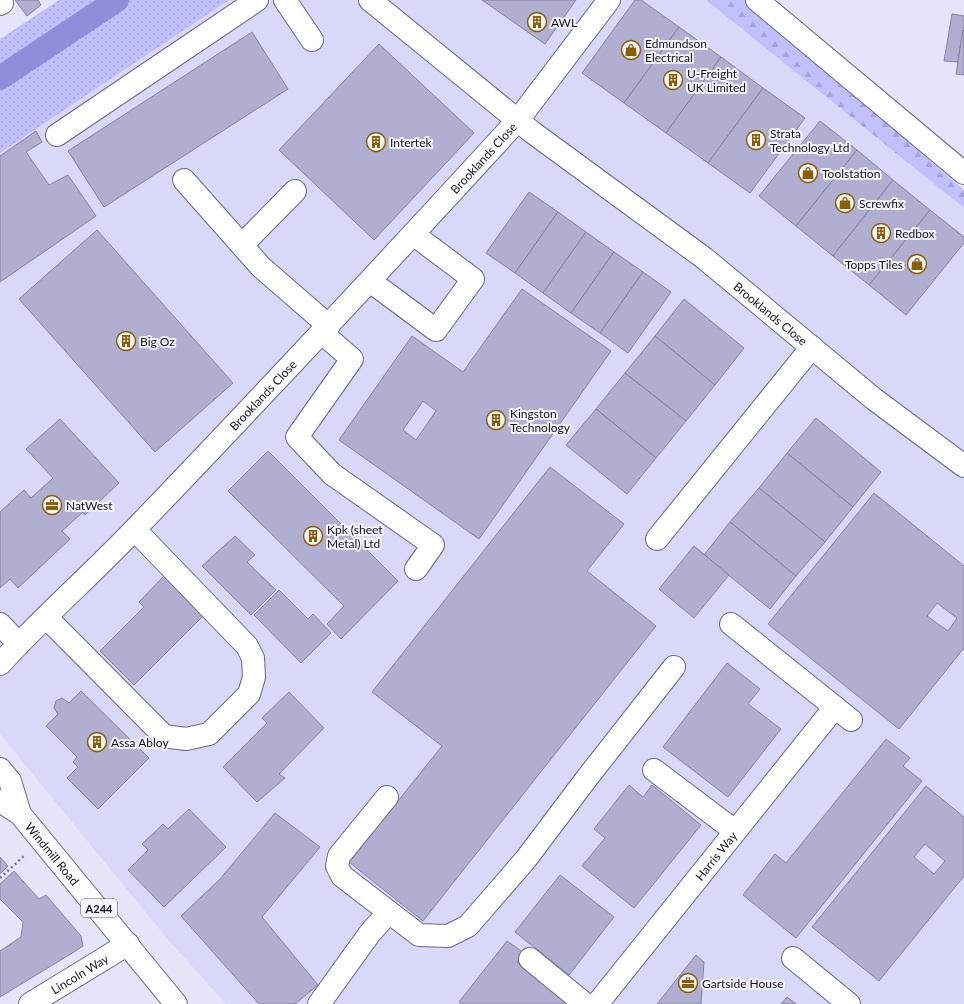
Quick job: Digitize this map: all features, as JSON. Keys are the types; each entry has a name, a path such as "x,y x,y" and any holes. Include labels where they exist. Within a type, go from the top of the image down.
{"street":[{"path":"57,135 257,0"},
{"path":"286,0 312,40"},
{"name":"Brooklands Close","path":"370,0 532,132 704,258 874,399 964,466"},
{"name":"Brooklands Close","path":"0,664 46,616 134,530 370,281 518,120 609,0"},
{"path":"757,0 964,172"},
{"path":"903,122 922,125 956,151 964,151"},
{"path":"184,180 261,267 325,329 352,359 297,437 332,474 433,545 416,569"},
{"path":"242,245 294,191"},
{"path":"370,281 436,330 473,279 413,234"},
{"path":"657,539 812,347"},
{"path":"46,616 164,736 186,739 209,734 250,694 254,677 254,658 247,646 134,530"},
{"path":"0,624 19,644"},
{"name":"Harris Way","path":"597,1004 735,831 843,714 731,624"},
{"path":"387,797 339,856 337,866 342,876 419,935 448,936 468,926 526,859 674,667"},
{"name":"Windmill Road","path":"0,769 10,781 20,814"},
{"path":"654,770 735,831"},
{"name":"Windmill Road","path":"0,801 20,814 176,1004"},
{"path":"319,1004 370,933 389,912"},
{"name":"Lincoln Way","path":"30,1004 128,944"},
{"path":"793,958 849,1004"},
{"path":"530,960 585,1004"}],"path":[{"path":"0,878 42,840"}],"shaded area":[{"path":"229,0 706,0 964,208 964,1004 226,1004 170,942 0,734 0,153"}],"green space":[{"path":"59,0 229,0 0,153 0,39"},
{"path":"706,0 745,0 964,190 964,208"}],"building":[{"path":"15,0 38,0 41,5 27,16"},
{"name":"AWL","path":"482,0 576,0 545,44"},
{"name":"Edmundson Electrical","path":"635,0 641,0 679,27 624,103 582,73"},
{"path":"952,14 964,16 964,31 963,30 958,62 944,61"},
{"name":"U-Freight UK Limited","path":"679,27 721,57 666,133 624,103"},
{"path":"963,30 964,31 964,75 956,74"},
{"path":"252,32 288,89 104,207 68,151"},
{"name":"Intertek","path":"379,44 474,133 374,240 279,150"},
{"name":"U-Freight UK Limited","path":"721,57 763,88 708,163 666,133"},
{"name":"Strata Technology Ltd","path":"763,88 805,118 750,193 708,163"},
{"name":"Toolstation","path":"820,121 857,150 796,226 759,196"},
{"path":"36,131 42,142 26,152 49,185 68,175 96,216 0,282 0,156"},
{"name":"Screwfix","path":"857,150 893,180 833,256 796,226"},
{"name":"Redbox","path":"893,180 930,210 869,285 833,256"},
{"path":"529,192 558,212 515,273 486,253"},
{"name":"Topps Tiles","path":"930,210 964,237 964,243 906,315 869,285"},
{"path":"558,212 586,232 543,293 515,273"},
{"name":"Big Oz","path":"97,230 233,383 155,452 19,299"},
{"path":"586,232 614,252 571,313 543,293"},
{"path":"614,252 643,272 600,333 571,313"},
{"path":"643,272 671,292 628,353 600,333"},
{"name":"Kingston Technology","path":"522,289 611,351 479,539 339,440 412,336 463,372","holes":["423,401 436,411 416,440 403,430"]},
{"path":"684,299 744,348 715,385 655,336"},
{"path":"655,336 715,385 686,421 625,373"},
{"path":"625,373 686,421 656,458 596,409"},
{"path":"596,409 656,458 627,494 566,445"},
{"path":"816,418 881,472 853,507 787,453"},
{"name":"NatWest","path":"60,419 119,483 85,515 83,512 62,531 70,539 18,588 10,579 0,588 0,512 24,490 31,498 53,478 26,449"},
{"name":"Kpk (sheet Metal) Ltd","path":"268,451 398,581 341,639 327,624 344,606 228,491"},
{"path":"787,453 853,507 825,542 759,488"},
{"path":"550,467 624,524 587,571 656,626 423,921 349,862 442,746 372,692"},
{"path":"759,488 825,542 796,576 730,522"},
{"path":"874,493 964,566 964,648 899,729 768,624","holes":["937,603 957,618 948,631 927,616"]},
{"path":"730,522 796,576 770,609 704,555"},
{"path":"235,536 255,555 247,562 276,590 251,615 202,566"},
{"path":"694,546 729,575 694,618 659,589"},
{"path":"164,576 204,615 134,685 100,651 144,607 139,602"},
{"path":"279,590 308,619 313,614 331,633 301,663 254,615"},
{"path":"727,663 760,689 748,704 781,729 728,797 663,747"},
{"name":"Assa Abloy","path":"81,691 149,758 98,809 67,778 78,767 73,762 77,757 46,726 58,714 54,708 56,701 62,698 69,703"},
{"path":"289,692 324,728 279,774 285,778 257,802 223,767 267,723 262,718"},
{"path":"886,739 910,758 903,766 922,781 796,938 743,895 775,854 786,863"},
{"path":"629,785 643,797 652,785 701,825 634,908 582,866 605,838 594,829"},
{"path":"926,786 964,817 964,876 879,981 812,927","holes":["925,844 945,861 934,874 914,857"]},
{"path":"189,809 226,847 164,907 128,870 148,850 142,844 163,824 168,829"},
{"path":"275,813 320,847 262,917 318,985 295,1004 259,1004 181,916 220,879"},
{"path":"0,857 8,866 0,874"},
{"path":"14,871 39,899 46,895 81,936 83,946 0,997 0,951 21,937 23,922 0,899 0,884"},
{"path":"560,875 614,917 569,975 515,932"},
{"path":"507,941 524,953 517,962 566,1000 563,1004 462,1004 459,1002"},
{"name":"Gartside House","path":"696,955 704,962 701,1004 657,1004"},
{"path":"787,997 796,1004 781,1004"}],"waterway":[{"path":"0,78 117,0"}],"place":[{"name":"AWL","path":"537,22"},
{"name":"Edmundson Electrical","path":"631,50"},
{"name":"U-Freight UK Limited","path":"673,80"},
{"name":"Strata Technology Ltd","path":"756,140"},
{"name":"Intertek","path":"376,142"},
{"name":"Toolstation","path":"808,173"},
{"name":"Screwfix","path":"845,203"},
{"name":"Redbox","path":"881,233"},
{"name":"Topps Tiles","path":"917,264"},
{"name":"Big Oz","path":"126,341"},
{"name":"Kingston Technology","path":"496,420"},
{"name":"NatWest","path":"52,505"},
{"name":"Kpk (sheet Metal) Ltd","path":"313,536"},
{"name":"Assa Abloy","path":"97,742"},
{"name":"Gartside House","path":"688,983"}]}
